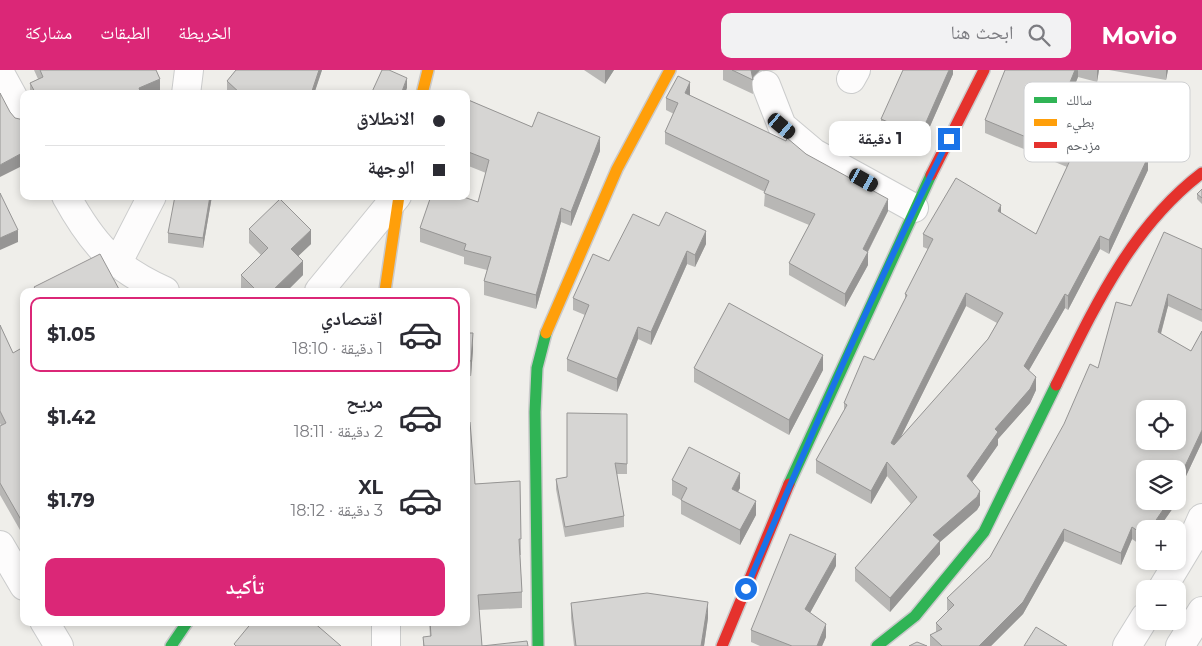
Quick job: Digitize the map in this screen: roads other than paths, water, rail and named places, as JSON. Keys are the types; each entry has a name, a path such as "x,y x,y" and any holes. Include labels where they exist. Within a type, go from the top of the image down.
{"street":[{"path":"186,90 189,70"},
{"path":"423,90 428,70"},
{"path":"538,646 535,412 538,368 546,327 616,169 670,70"},
{"path":"722,646 807,441 914,208 984,70"},
{"path":"0,73 20,110"},
{"path":"766,85 782,126 814,153 914,208"},
{"path":"877,646 915,616 984,532 1101,292 1156,215 1177,192 1202,173"},
{"path":"68,200 89,234 117,264 135,277 159,288"},
{"path":"117,264 150,200"},
{"path":"321,288 395,200"},
{"path":"385,288 397,200"},
{"path":"1167,580 1194,536 1202,518"},
{"path":"0,545 20,579"},
{"path":"1180,646 1202,611"},
{"path":"47,626 58,646"},
{"path":"171,646 185,626"},
{"path":"386,626 386,646"},
{"path":"1127,646 1137,630"}]}
